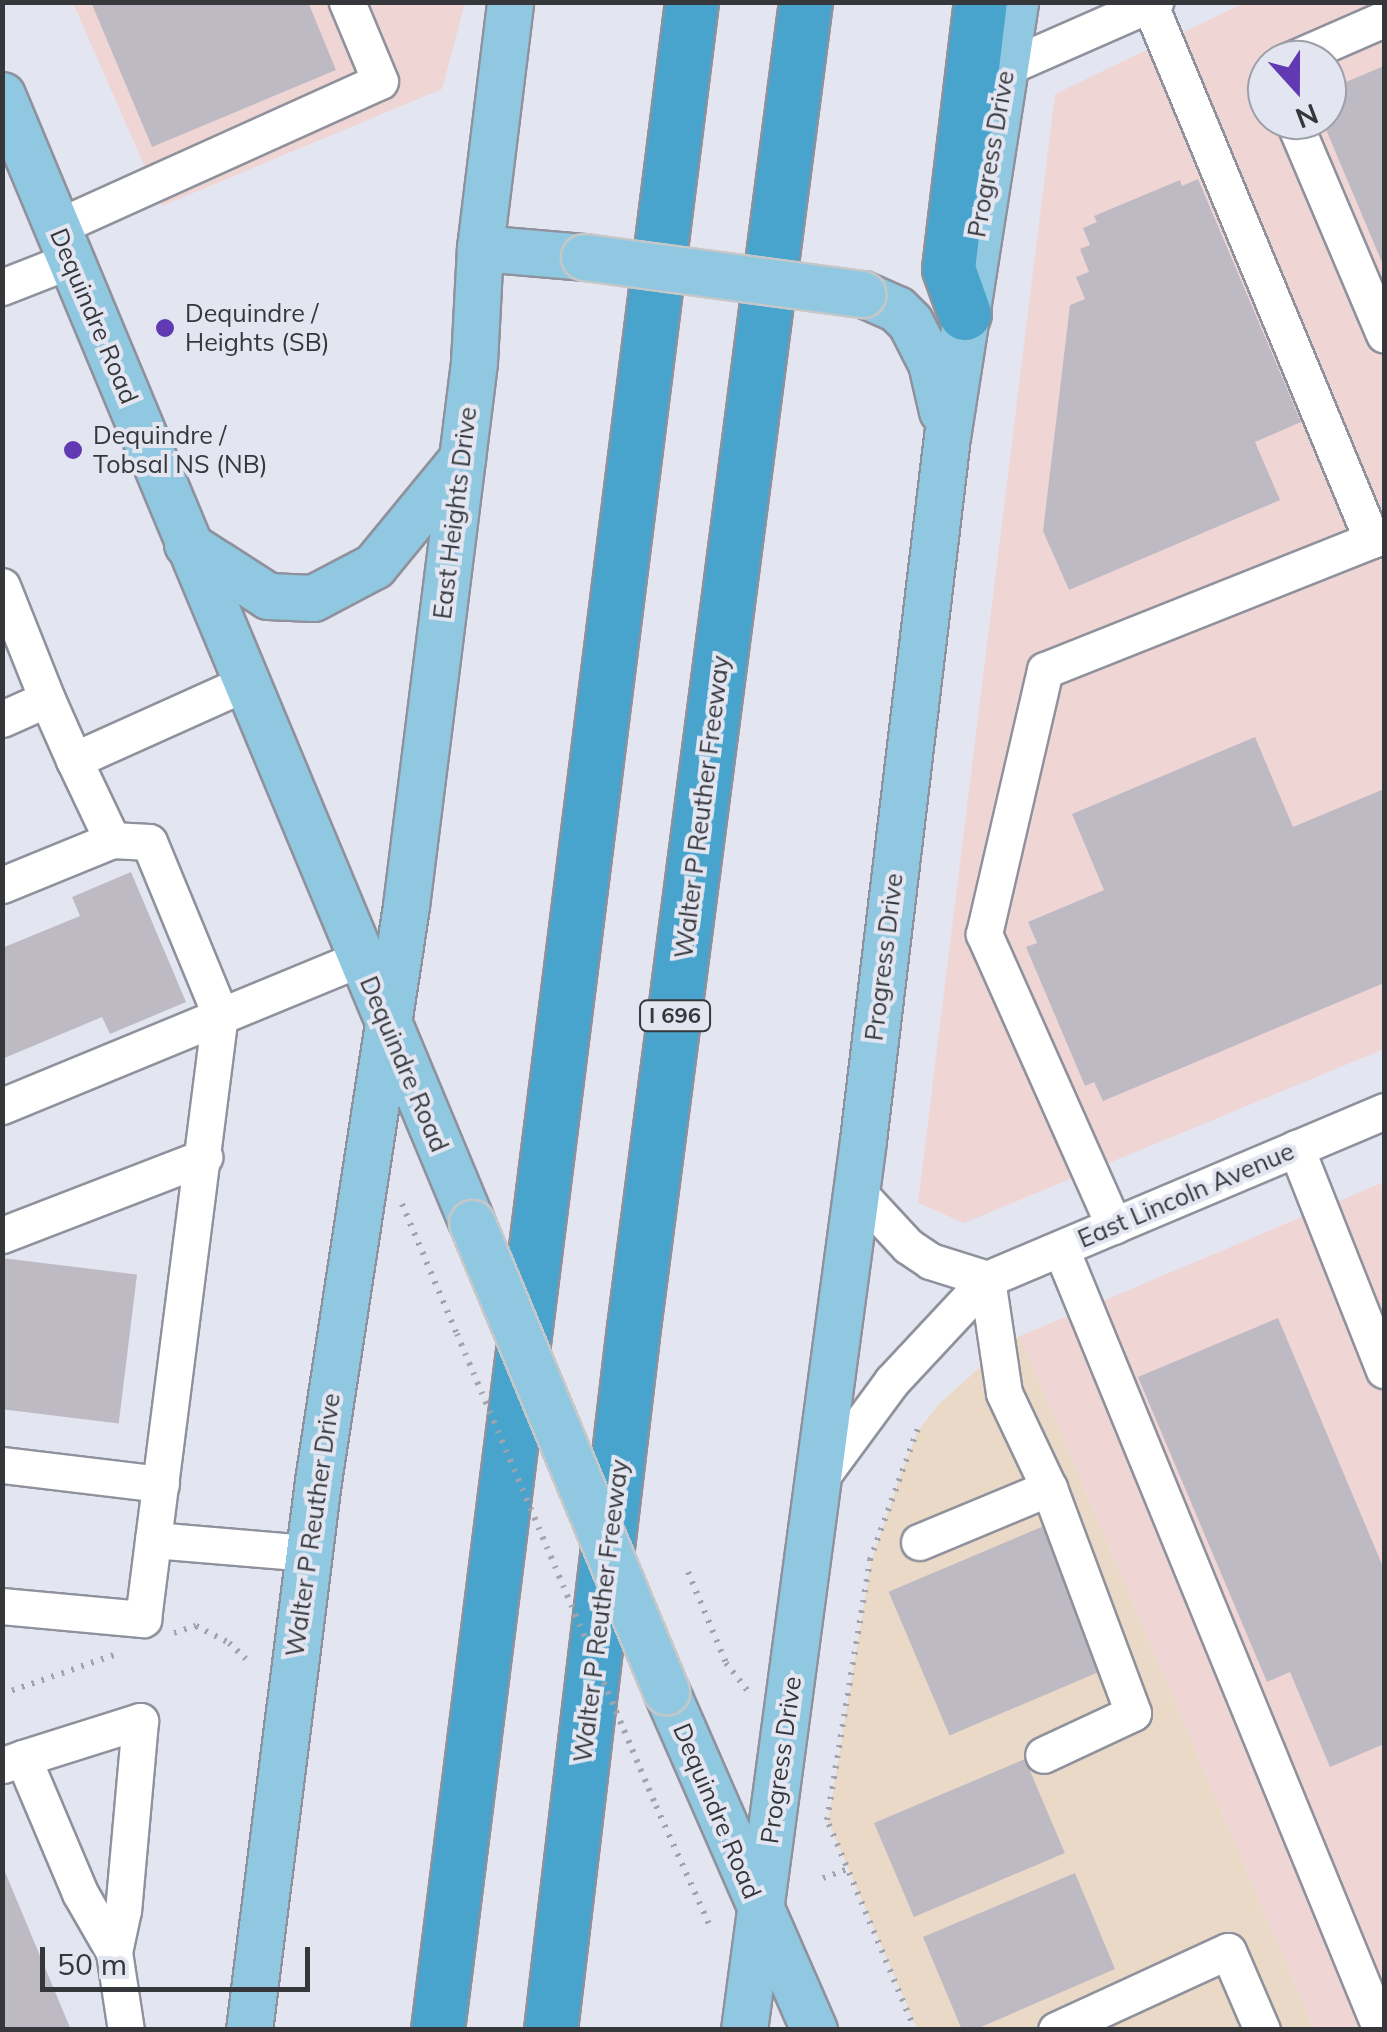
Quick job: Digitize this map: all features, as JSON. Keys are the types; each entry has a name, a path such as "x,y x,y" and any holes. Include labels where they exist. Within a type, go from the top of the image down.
{"highway":[{"path":"438,2030 692,2"},
{"name":"Walter P Reuther Freeway","path":"550,2030 637,1308 806,2"},
{"path":"965,314 949,269 981,2"}],"main road":[{"name":"East Heights Drive","path":"387,1023 462,459 480,248 510,2"},
{"name":"Progress Drive","path":"759,1912 855,1189 947,437 1015,2"},
{"name":"Dequindre Road","path":"2,94 666,1692 759,1912 814,2030"},
{"path":"480,248 584,256 863,294 897,309 921,340 947,437"},
{"path":"188,544 268,596 313,598 374,566 462,459"},
{"name":"Walter P Reuther Drive","path":"249,2030 309,1553 387,1023"},
{"path":"744,2030 759,1912"}],"street":[{"path":"2,288 64,244 380,81 347,2"},
{"path":"1007,68 1152,4 1378,554 1045,670 984,934 1114,1226"},
{"path":"1336,40 1384,19"},
{"path":"1302,140 1384,334"},
{"path":"2,586 74,760 112,840"},
{"path":"74,760 245,684"},
{"path":"2,719 48,699"},
{"path":"2,885 112,840 150,842 220,1014 143,1619 2,1606"},
{"path":"2,1106 359,960"},
{"name":"East Lincoln Avenue","path":"817,1481 892,1380 988,1279 1384,1111"},
{"path":"1296,1148 1384,1370"},
{"path":"2,1235 204,1157"},
{"path":"855,1189 881,1222 930,1261 988,1279 1004,1393 1049,1488 1133,1713 1043,1755"},
{"path":"1060,1249 1382,2030"},
{"path":"2,1466 160,1484"},
{"path":"919,1542 1049,1488"},
{"path":"153,1540 309,1553"},
{"path":"114,1952 13,1762 140,1720 123,1910 114,1952 126,2030"},
{"path":"1056,2030 1228,1951 1262,2030"}],"path":[{"path":"401,1202 709,1924"},
{"path":"916,2030 827,1820 870,1560 918,1428"},
{"path":"688,1572 726,1662 759,1705"},
{"path":"814,1783 832,1788"},
{"path":"823,1878 848,1869"}],"shaded area":[{"path":"73,3 465,3 442,89 162,206"},
{"path":"1244,3 1384,3 1384,1049 964,1223 918,1203 1055,94"},
{"path":"1384,1182 1384,2029 1314,2029 1020,1336"},
{"path":"1020,1336 1314,2029 917,2029 828,1821 871,1562 918,1431 939,1404 1008,1342"}],"building":[{"path":"91,2 308,2 336,70 152,147"},
{"path":"1384,66 1384,267 1330,140 1347,140 1347,82"},
{"path":"1198,179 1301,422 1255,442 1280,500 1069,590 1043,531 1070,305 1085,299 1076,277 1089,272 1080,249 1090,245 1083,228 1097,222 1094,216 1180,180 1182,186"},
{"path":"1255,737 1293,827 1384,789 1384,983 1103,1101 1094,1082 1085,1086 1026,947 1037,943 1028,922 1104,890 1072,814"},
{"path":"131,872 186,1002 110,1034 102,1017 2,1059 2,948 80,916 72,897"},
{"path":"2,1258 137,1275 119,1423 2,1409"},
{"path":"1278,1318 1384,1569 1384,1744 1330,1767 1290,1672 1267,1682 1138,1377"},
{"path":"1046,1525 1107,1669 950,1735 889,1592"},
{"path":"1025,1759 1065,1853 914,1917 874,1823"},
{"path":"3,1867 71,2030 2,2030"},
{"path":"1075,1873 1115,1969 974,2030 962,2030 923,1937"}],"place":[{"name":"Dequindre / Heights (SB)","path":"165,328"},
{"name":"Dequindre / Tobsal NS (NB)","path":"73,450"}]}
